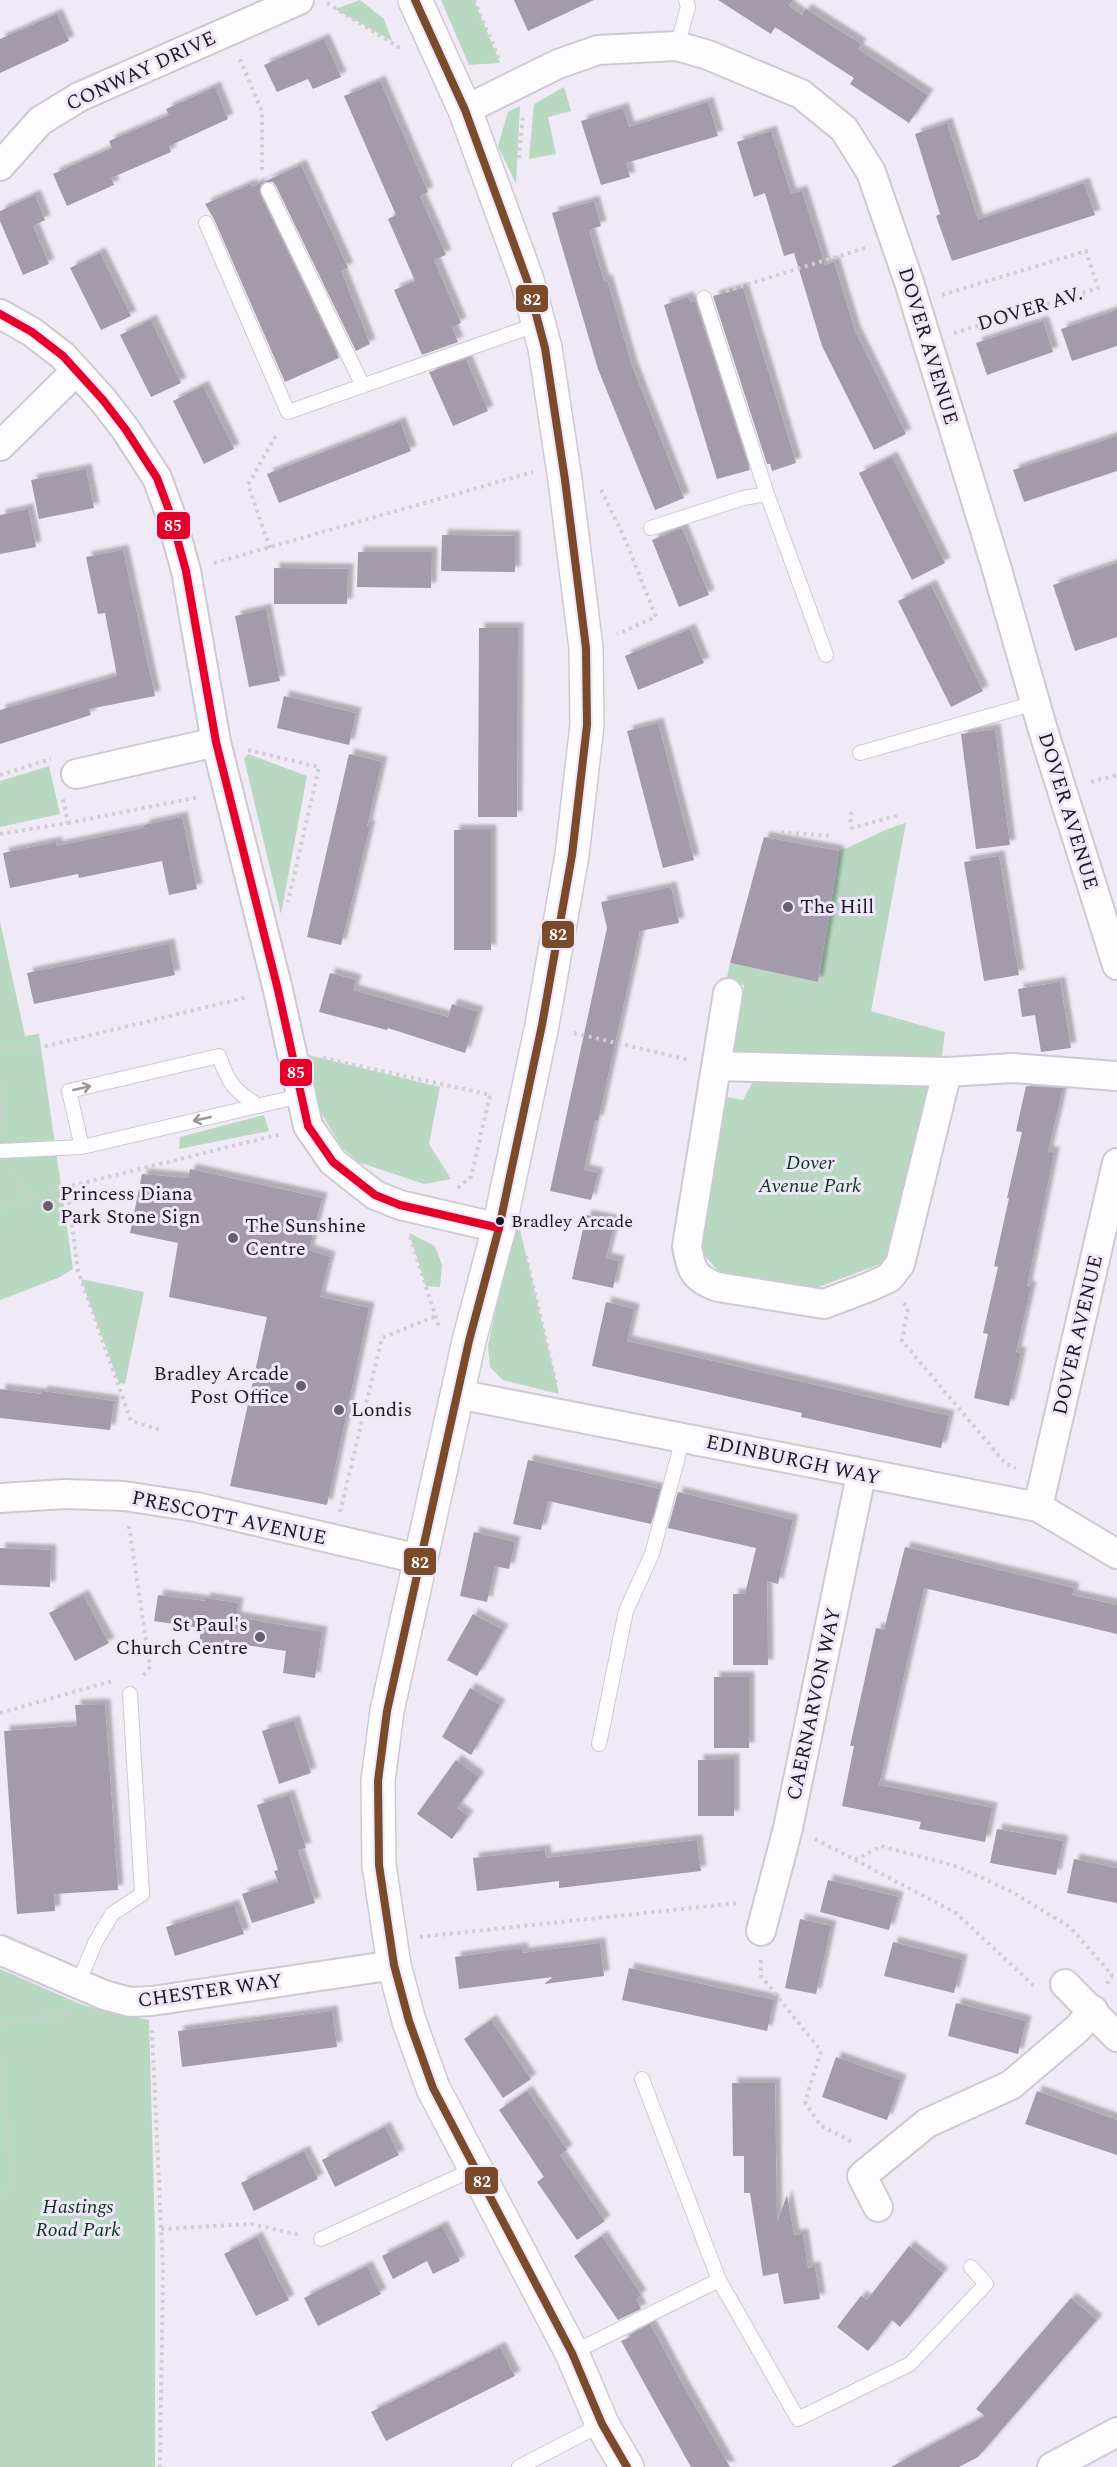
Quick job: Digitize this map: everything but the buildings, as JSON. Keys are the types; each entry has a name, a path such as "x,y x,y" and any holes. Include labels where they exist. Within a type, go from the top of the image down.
{"street":[{"name":"CONWAY DRIVE","path":"0,166 40,121 79,97 298,0"},
{"path":"415,0 465,110 523,270 545,348 563,464 586,648 587,725 572,855 542,1025 525,1103 512,1237 469,1341 387,1711 378,1781 379,1865 392,1952 409,2021 433,2088 573,2353 602,2424 627,2467"},
{"name":"DOVER AVENUE","path":"465,110 558,64 598,50 677,46 708,55 801,94 844,129 871,172 894,238 1117,965"},
{"path":"0,314 32,332 63,356 126,430 157,478 170,513 186,571 216,742 278,990 308,1126 333,1162 375,1195 400,1205 512,1237"},
{"path":"0,447 76,371"},
{"path":"68,782 216,742"},
{"path":"728,993 687,1246 691,1268 702,1282 718,1287 824,1304 889,1278 900,1264 947,1072"},
{"path":"716,1066 947,1072 1013,1068 1117,1076"},
{"name":"DOVER AVENUE","path":"1038,1507 1117,1163"},
{"name":"EDINBURGH WAY","path":"457,1394 861,1475 1038,1507 1117,1554"},
{"name":"CAERNARVON WAY","path":"761,1931 771,1900 788,1828 861,1475"},
{"name":"PRESCOTT AVENUE","path":"0,1498 65,1494 124,1496 196,1508 419,1559"},
{"name":"CHESTER WAY","path":"0,1950 104,1995 130,2002 152,2001 392,1952"},
{"path":"1054,1990 1093,2010 1117,2037"},
{"path":"878,2207 862,2176 927,2123 1011,2085 1078,2028 1093,2010"},
{"path":"1052,2467 1117,2432"}],"lane":[{"path":"677,46 688,6 686,0"},
{"path":"268,190 363,386"},
{"path":"206,223 288,412 538,324"},
{"path":"704,298 767,494 826,655"},
{"path":"651,528 743,498 767,494"},
{"path":"860,753 1035,703"},
{"path":"82,1147 69,1091 219,1056 227,1077 237,1093 259,1106"},
{"path":"2,1151 82,1147 300,1096"},
{"path":"599,1744 626,1611 652,1554 683,1438"},
{"path":"78,1984 95,1943 112,1914 142,1894 130,1694"},
{"path":"642,2079 719,2280 798,2419 910,2364 986,2284 971,2267"},
{"path":"321,2239 474,2169"},
{"path":"573,2353 719,2280"},
{"path":"519,2467 602,2424"}],"path":[{"path":"326,0 328,5 400,48 432,38"},
{"path":"474,0 510,86"},
{"path":"228,31 262,112 262,173 268,190"},
{"path":"704,298 894,238"},
{"name":"DOVER AV.","path":"915,303 1086,251 1098,288 927,342"},
{"path":"270,548 248,485 288,412"},
{"path":"186,571 563,464"},
{"path":"216,742 319,767 287,905"},
{"path":"0,775 55,758 65,760 68,782 68,822"},
{"path":"0,834 227,791"},
{"path":"852,812 850,818 852,828 899,815"},
{"path":"781,832 832,836"},
{"path":"0,1048 42,1047 278,990"},
{"path":"542,1025 716,1066"},
{"path":"290,1051 525,1103"},
{"path":"0,1081 2,1151"},
{"path":"452,1193 471,1176 490,1095"},
{"path":"0,1207 66,1187 272,1137 308,1126"},
{"path":"5,1167 19,1178 28,1199"},
{"path":"66,1187 78,1271 131,1421 161,1430"},
{"path":"400,1205 441,1330 469,1341"},
{"path":"512,1237 564,1416"},
{"path":"889,1278 908,1308 902,1341 1006,1464 1045,1477"},
{"path":"334,1539 382,1338 436,1316"},
{"path":"124,1496 150,1667 130,1694"},
{"path":"135,1674 147,1671"},
{"path":"0,1713 113,1681"},
{"path":"788,1828 800,1831 956,1913 1054,1990"},
{"path":"855,1860 881,1846 959,1868 1012,1892 1070,1927 1112,1975 1093,2010"},
{"path":"392,1952 771,1900"},
{"path":"761,1931 761,1976 821,2051 805,2102 820,2125 883,2159"},
{"path":"152,2029 161,2229 160,2467"},
{"path":"0,2062 14,2186 0,2196"},
{"path":"161,2229 251,2224 321,2239"}],"green space":[{"path":"360,0 384,19 392,41 335,9"},
{"path":"441,0 474,0 500,63 469,65"},
{"path":"564,87 571,111 548,117 556,154 529,159 534,104"},
{"path":"520,106 516,184 498,146 508,112"},
{"path":"248,754 307,776 281,914 244,759"},
{"path":"49,766 60,814 0,827 0,781"},
{"path":"906,823 871,1011 945,1032 941,1064 733,1051 744,985 726,982 730,963 818,982 839,851"},
{"path":"0,921 25,1036 39,1034 73,1269 58,1278 0,1300"},
{"path":"304,1054 440,1087 429,1144 451,1179 424,1184 358,1162 342,1147 321,1113 309,1083"},
{"name":"Dover Avenue Park","path":"757,1074 935,1080 893,1251 883,1263 808,1291 720,1273 699,1249 723,1096 743,1100"},
{"path":"264,1115 269,1131 179,1149 180,1137"},
{"path":"516,1213 559,1394 503,1380 490,1367 488,1346"},
{"path":"409,1233 435,1246 442,1265 440,1287 426,1286"},
{"path":"81,1279 144,1292 125,1384 119,1383"},
{"name":"Hastings Road Park","path":"0,1969 85,2006 149,2020 155,2231 155,2467 0,2467"}],"transit line":[{"name":"82","path":"415,0 465,110 527,280 545,348 565,480 586,648 587,725 572,855 542,1025 499,1228 469,1341 387,1711 378,1781 379,1865 394,1965 409,2021 433,2088 572,2353 602,2424 627,2467"},
{"name":"85","path":"0,314 32,332 63,356 103,400 126,430 157,478 170,513 186,571 216,742 278,990 308,1126 333,1162 375,1195 400,1205 499,1228"}],"place":[{"name":"The Hill","path":"788,907"},
{"name":"Princess Diana Park Stone Sign","path":"48,1206"},
{"name":"Bradley Arcade","path":"500,1221"},
{"name":"The Sunshine Centre","path":"233,1238"},
{"name":"Bradley Arcade Post Office","path":"301,1386"},
{"name":"Londis","path":"339,1410"},
{"name":"St Paul's Church Centre","path":"260,1637"}]}
